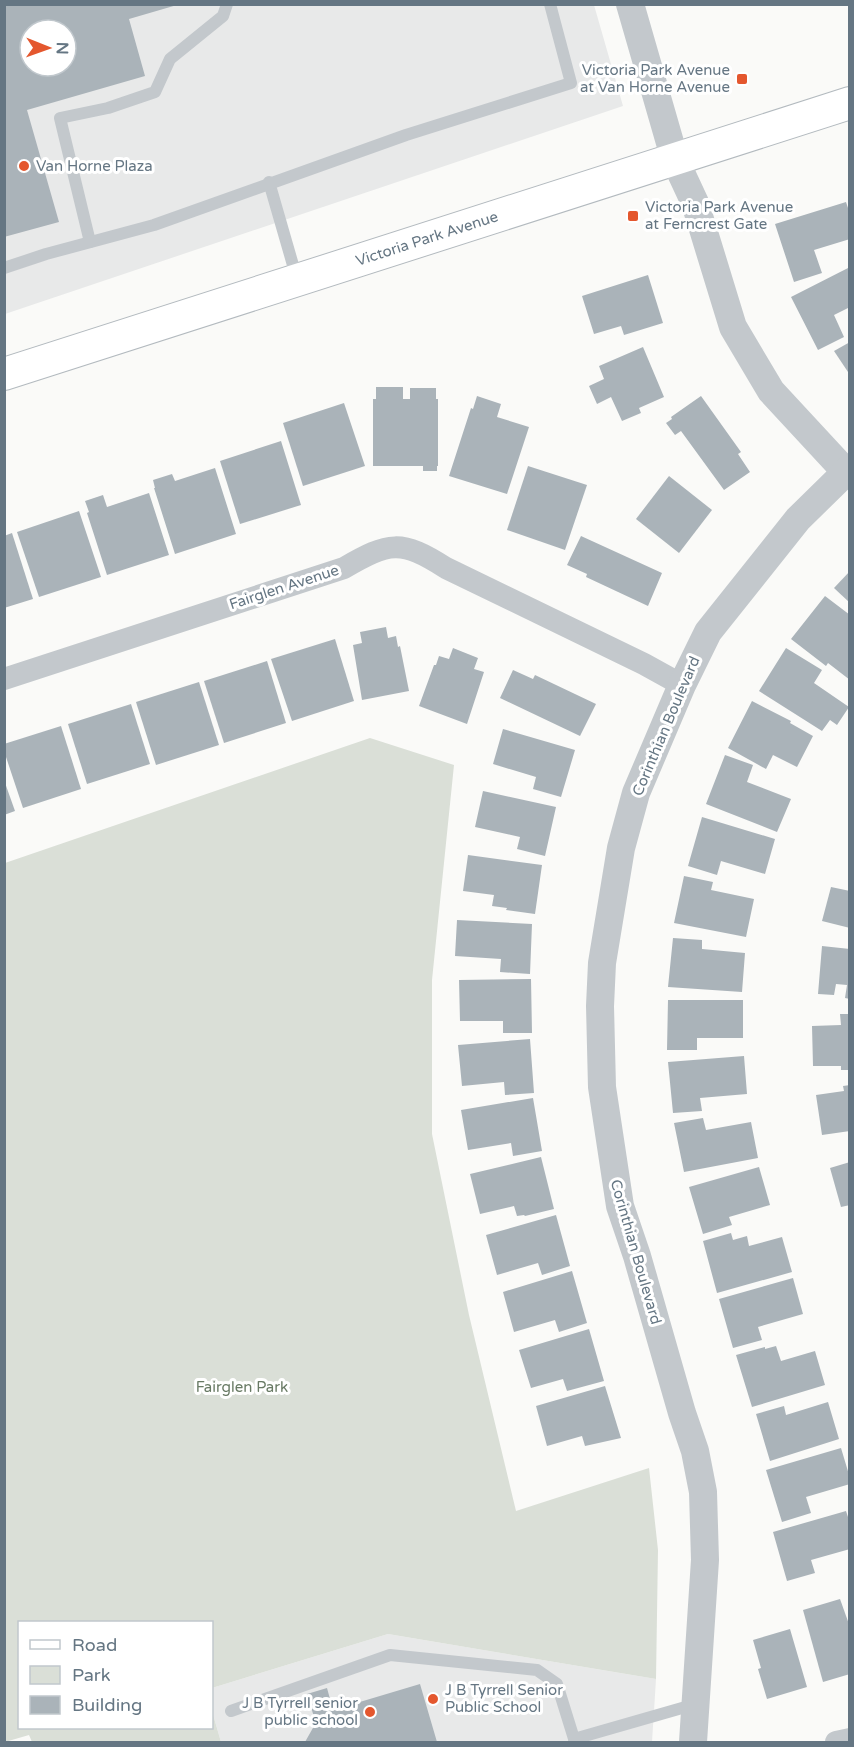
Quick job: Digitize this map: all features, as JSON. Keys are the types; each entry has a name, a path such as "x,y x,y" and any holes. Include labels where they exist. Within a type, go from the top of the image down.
{"main road":[{"name":"Victoria Park Avenue","path":"4,374 675,160 849,102"}],"street":[{"path":"630,4 675,160 695,203 733,327 771,391 847,470"},
{"name":"Corinthian Boulevard","path":"693,1743 705,1560 703,1492 695,1451 620,1206 602,1087 600,1006 602,963 621,848 636,793 682,685 708,632 798,519 847,470"},
{"name":"Fairglen Avenue","path":"4,679 344,568 376,549 400,546 426,555 446,568 644,664 682,685"},
{"path":"836,1743 849,1739"}],"lane":[{"path":"90,242 60,118 108,108 155,92 170,59 223,16 227,4"},
{"path":"4,268 46,254 154,225 269,182 406,135 572,83 550,4"},
{"path":"269,182 297,280"},
{"path":"231,1711 390,1655 537,1670 557,1683 574,1741 696,1704"}],"shaded area":[{"path":"4,5 594,5 623,106 5,314"},
{"name":"J B Tyrrell Senior Public School","path":"388,1634 656,1679 652,1742 221,1742 213,1714 213,1688"}],"green space":[{"name":"Fairglen Park","path":"370,738 454,765 432,980 432,1134 469,1315 516,1511 649,1468 658,1550 656,1679 388,1634 213,1688 213,1621 18,1621 18,1729 213,1729 213,1714 221,1742 32,1742 29,1735 5,1742 5,863"}],"building":[{"name":"Van Horne Plaza","path":"4,5 177,5 129,19 145,76 27,110 59,222 4,237"},
{"path":"846,202 850,214 850,239 814,250 822,273 794,282 775,224"},
{"path":"850,267 850,307 834,315 844,337 818,350 791,297"},
{"path":"648,275 663,323 624,335 621,326 594,334 582,296"},
{"path":"850,342 850,375 834,351"},
{"path":"643,347 664,397 639,408 641,413 622,421 611,397 597,404 589,386 604,379 599,366"},
{"path":"376,387 403,387 403,399 410,399 410,388 436,388 436,399 438,399 437,471 423,471 423,466 373,466 373,399 376,399"},
{"path":"477,396 501,404 497,417 529,427 507,494 449,476"},
{"path":"701,396 741,452 738,454 750,472 724,490 681,431 675,435 666,423"},
{"path":"344,403 365,466 303,486 283,423"},
{"path":"281,441 301,505 240,524 220,461"},
{"path":"528,466 587,485 565,550 507,530"},
{"path":"215,468 236,534 175,554 153,480 172,474 175,481"},
{"path":"669,476 712,510 679,553 636,519"},
{"path":"149,493 169,555 107,575 85,501 103,495 107,507"},
{"path":"79,511 101,577 39,597 17,532"},
{"path":"12,533 33,599 4,608 4,536"},
{"path":"581,536 662,573 648,606 586,577 587,574 567,565"},
{"path":"850,571 850,603 834,588"},
{"path":"825,596 850,615 850,680 828,663 826,666 791,639"},
{"path":"386,627 388,638 396,636 398,647 400,646 409,691 362,700 353,645 362,643 360,632"},
{"path":"335,639 354,701 292,721 271,659"},
{"path":"453,648 478,658 474,669 484,672 467,724 419,706 439,656 449,659"},
{"path":"786,648 822,670 814,683 849,707 837,725 830,720 822,731 759,691"},
{"path":"267,661 286,723 224,743 204,681"},
{"path":"513,670 533,679 535,675 596,704 580,736 500,698"},
{"path":"199,682 219,745 156,765 136,702"},
{"path":"752,701 791,721 790,723 813,736 797,767 773,755 766,769 728,748"},
{"path":"131,704 150,764 87,784 68,724"},
{"path":"61,726 81,789 23,808 4,751 4,744"},
{"path":"503,729 575,750 561,797 533,789 536,777 493,764"},
{"path":"725,755 753,765 747,782 791,799 777,832 706,804"},
{"path":"4,780 15,811 4,815"},
{"path":"483,791 556,807 545,856 517,849 520,837 475,827"},
{"path":"702,817 775,839 765,874 721,861 717,875 688,866"},
{"path":"468,855 542,865 535,914 492,906 494,895 463,891"},
{"path":"684,876 713,882 711,890 754,899 746,937 674,923"},
{"path":"831,887 850,891 850,928 822,921"},
{"path":"457,920 532,924 530,974 500,972 501,959 455,956"},
{"path":"673,938 702,940 702,949 745,953 742,992 668,987"},
{"path":"822,946 850,949 850,999 845,998 847,985 836,984 834,995 818,994"},
{"path":"531,979 532,1033 503,1033 503,1021 460,1021 459,980"},
{"path":"668,1000 743,1000 743,1038 697,1038 697,1050 667,1050"},
{"path":"840,1014 850,1014 850,1070 841,1070 841,1066 813,1066 812,1026 841,1025"},
{"path":"530,1039 534,1093 505,1095 504,1082 462,1086 458,1045"},
{"path":"744,1056 747,1094 700,1098 702,1111 673,1113 668,1062"},
{"path":"850,1085 850,1131 822,1135 816,1095 844,1091 843,1086"},
{"path":"533,1098 542,1151 513,1156 511,1143 468,1150 461,1110"},
{"path":"703,1118 706,1130 751,1122 758,1158 684,1172 674,1123"},
{"path":"541,1157 554,1209 517,1216 514,1206 480,1214 470,1174"},
{"path":"850,1162 850,1205 841,1207 830,1168"},
{"path":"759,1167 770,1205 729,1217 732,1225 703,1234 689,1187"},
{"path":"556,1215 570,1266 542,1275 538,1263 497,1275 486,1235"},
{"path":"731,1233 733,1240 747,1236 749,1246 782,1237 792,1272 717,1293 703,1241"},
{"path":"572,1271 587,1323 559,1332 555,1320 514,1332 503,1292"},
{"path":"793,1278 803,1314 758,1327 762,1340 733,1348 719,1299"},
{"path":"589,1329 604,1381 567,1391 563,1379 531,1388 519,1350"},
{"path":"776,1346 781,1361 815,1351 825,1385 752,1407 736,1355"},
{"path":"605,1386 621,1438 585,1446 582,1436 547,1446 536,1406"},
{"path":"828,1402 839,1439 770,1461 756,1414 784,1406 786,1415"},
{"path":"841,1448 850,1484 806,1497 811,1513 782,1522 766,1470"},
{"path":"846,1511 850,1523 850,1549 811,1560 815,1573 787,1581 773,1532"},
{"path":"840,1599 850,1627 850,1674 823,1682 803,1610"},
{"path":"790,1629 807,1687 767,1699 758,1669 761,1668 753,1640"},
{"name":"J B Tyrrell senior public school","path":"420,1684 437,1742 305,1742 318,1719 314,1717 307,1694 327,1688 333,1710"}],"place":[{"name":"Victoria Park Avenue at Van Horne Avenue","path":"742,79"},
{"name":"Van Horne Plaza","path":"24,166"},
{"name":"Victoria Park Avenue at Ferncrest Gate","path":"633,216"},
{"name":"J B Tyrrell Senior Public School","path":"433,1699"},
{"name":"J B Tyrrell senior public school","path":"370,1712"}]}
